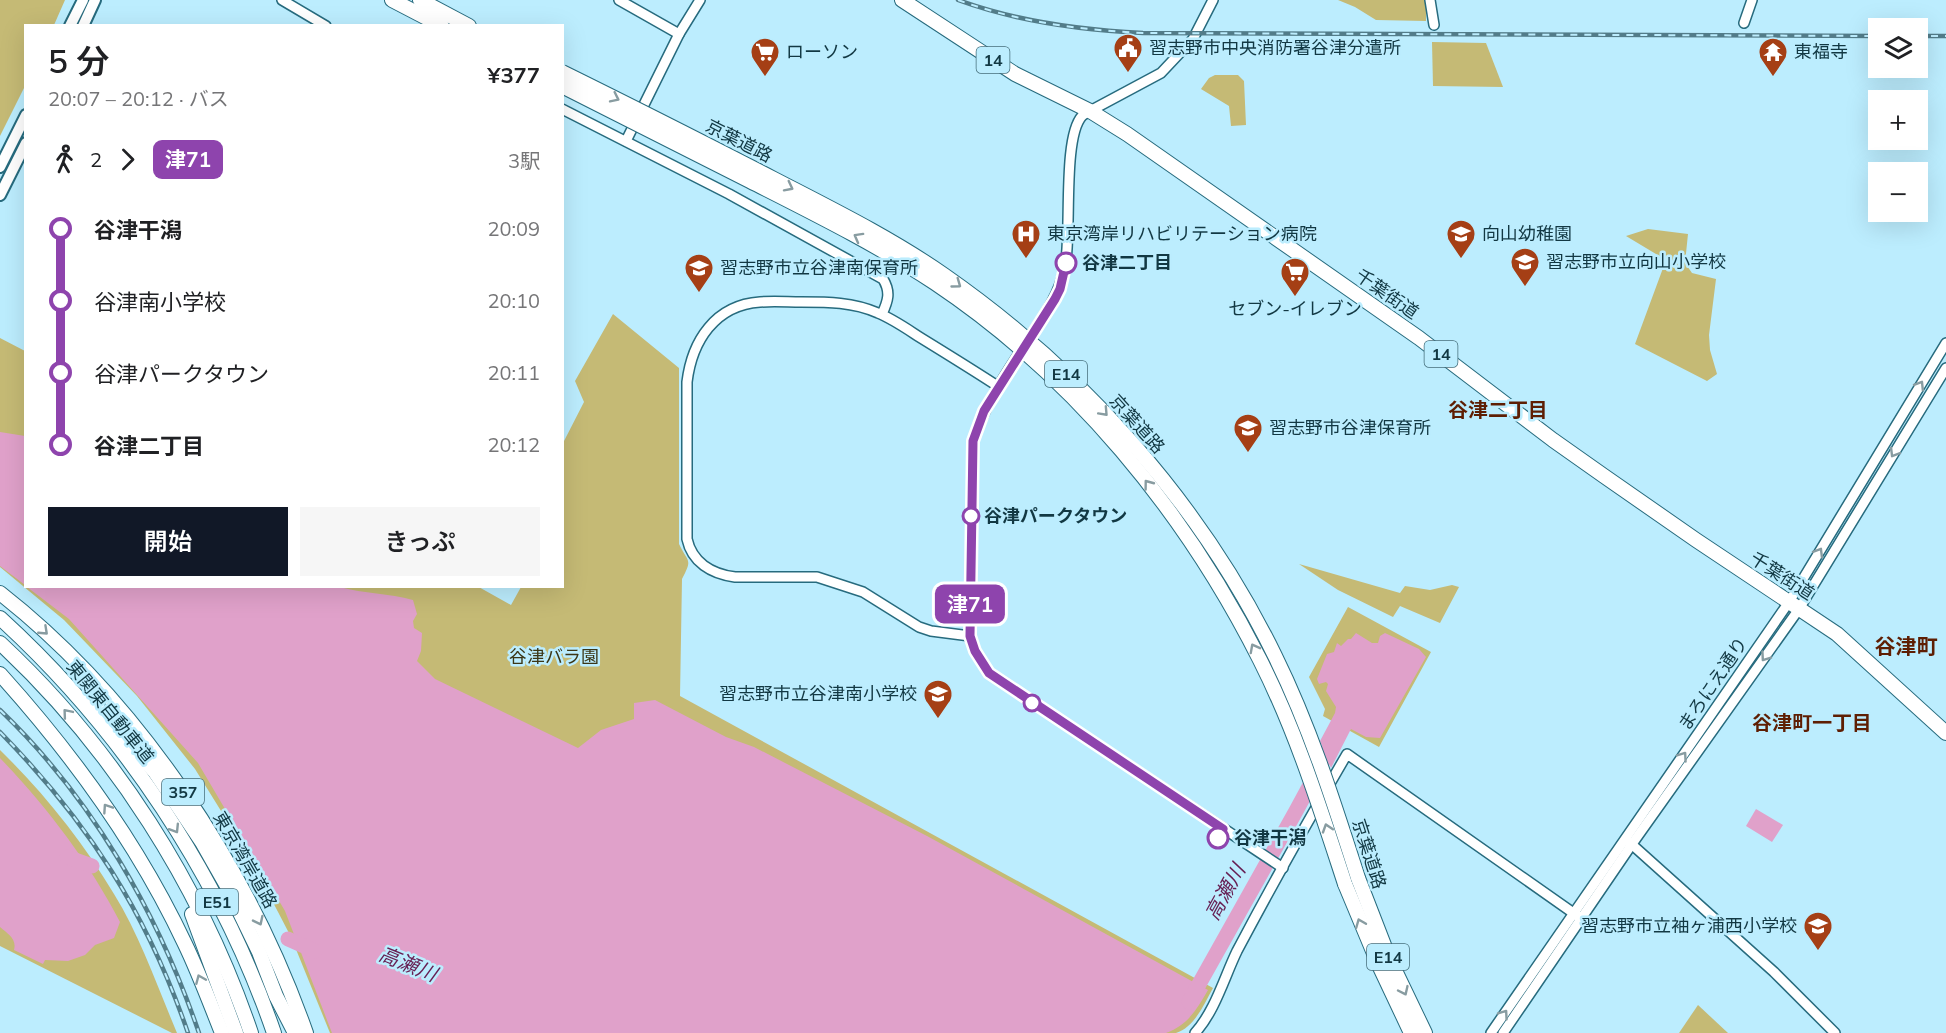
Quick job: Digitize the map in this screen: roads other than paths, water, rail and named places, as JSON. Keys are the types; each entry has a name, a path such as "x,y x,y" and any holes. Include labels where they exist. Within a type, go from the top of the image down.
{"highway":[{"path":"392,0 438,24"},
{"path":"420,0 465,24"},
{"name":"千葉街道","path":"902,0 1016,74 1090,111 1143,144 1394,320 1553,440 1850,644 1946,733"},
{"name":"京葉道路","path":"564,73 768,176 897,245 942,274 1039,349 1091,399 1148,462 1182,505 1220,560 1254,615 1275,657 1310,738 1373,953 1411,1033"},
{"name":"京葉道路","path":"564,87 835,225 917,272 1003,334 1097,422 1170,512 1220,586 1240,621 1261,662 1297,744 1352,881 1425,1033"},
{"name":"東京湾岸道路","path":"0,592 82,669 137,730 181,789 225,856 260,923 295,1002 306,1033"},
{"name":"東関東自動車道","path":"0,618 88,708 179,835 212,892 238,944 274,1033"},
{"name":"東関東自動車道","path":"0,643 62,707 104,759 164,846 200,910 226,967 251,1033"},
{"path":"40,657 108,719 155,772 202,842 227,886 258,952 290,1033"},
{"path":"0,674 57,739 110,811 186,945 222,1033"},
{"path":"126,790 183,892 236,1033"},
{"path":"276,996 295,1033"}],"main road":[{"path":"71,24 83,0"},
{"path":"84,24 95,0"},
{"path":"0,166 24,118"},
{"path":"0,195 24,147"}],"street":[{"path":"282,0 323,24"},
{"path":"619,0 679,33"},
{"path":"626,141 679,33 700,0"},
{"path":"1213,0 1193,39 1161,73 1082,117 1072,146 1066,263 1060,289 984,411 973,441 970,636 975,651 989,673 1281,867"},
{"path":"1430,0 1434,26"},
{"path":"1744,23 1752,0"},
{"path":"564,110 729,194 883,279 888,287 889,298 882,314"},
{"path":"970,636 931,631 919,627 863,592 829,580 817,577 723,575 705,567 689,550 687,538 687,382 691,358 703,334 724,314 740,306 760,302 835,302 859,306 882,314 999,387"},
{"name":"まろにえ通り","path":"1794,606 1946,343"},
{"name":"まろにえ通り","path":"1503,1033 1577,917 1794,606 1946,368"},
{"path":"1195,1033 1208,1013 1281,867 1347,754 1577,917"},
{"path":"1629,841 1765,964 1835,1033"},
{"name":"まろにえ通り","path":"1491,1033 1577,917"}],"water":[{"path":"0,432 24,436 24,584 0,566"},
{"path":"28,588 344,588 413,600 417,614 413,621 414,628 422,633 421,651 417,661 435,679 578,748 601,730 634,719 634,703 655,700 726,737 754,747 927,836 1208,990 1186,1021 1166,1033 332,1033 285,911 198,763 69,619"},
{"path":"1356,633 1372,643 1378,643 1380,636 1385,633 1419,649 1426,657 1380,738 1366,737 1351,729 1331,768 1320,741 1336,707 1326,691 1328,684 1326,682 1319,684 1317,679 1327,654 1334,652 1337,643 1341,646"},
{"path":"0,758 66,836 95,878 120,922 114,938 95,945 85,955 68,961 45,960 43,964 14,950 13,940 0,927"},
{"path":"1756,809 1783,825 1772,842 1746,826"}],"waterway":[{"name":"高瀬川","path":"1189,1002 1336,737"},
{"name":"高瀬川","path":"67,857 92,866"},
{"name":"高瀬川","path":"288,939 315,951"}],"railway":[{"path":"958,0 1003,14 1049,24 1143,33 1868,36"},
{"path":"1928,36 1946,36"},
{"path":"0,710 64,781 93,819 119,860 164,944 199,1033"},
{"path":"0,732 61,800 112,871 154,948 188,1033"}],"place":[{"name":"習志野市中央消防署谷津分遣所","path":"1128,74"},
{"name":"ローソン","path":"765,78"},
{"name":"東福寺","path":"1773,78"},
{"name":"東京湾岸リハビリテーション病院","path":"1026,260"},
{"name":"向山幼稚園","path":"1461,260"},
{"name":"谷津二丁目","path":"1066,263"},
{"name":"習志野市立向山小学校","path":"1525,288"},
{"name":"習志野市立谷津南保育所","path":"699,294"},
{"name":"セブン-イレブン","path":"1295,298"},
{"name":"習志野市谷津保育所","path":"1248,454"},
{"name":"谷津パークタウン","path":"971,516"},
{"name":"習志野市立谷津南小学校","path":"938,720"},
{"name":"谷津干潟","path":"1218,838"},
{"name":"習志野市立袖ヶ浦西小学校","path":"1818,952"}],"district":[{"name":"谷津二丁目","path":"1498,410"},
{"name":"谷津町","path":"1906,647"},
{"name":"谷津町一丁目","path":"1812,723"}],"park label":[{"name":"谷津バラ園","path":"554,657"}]}
